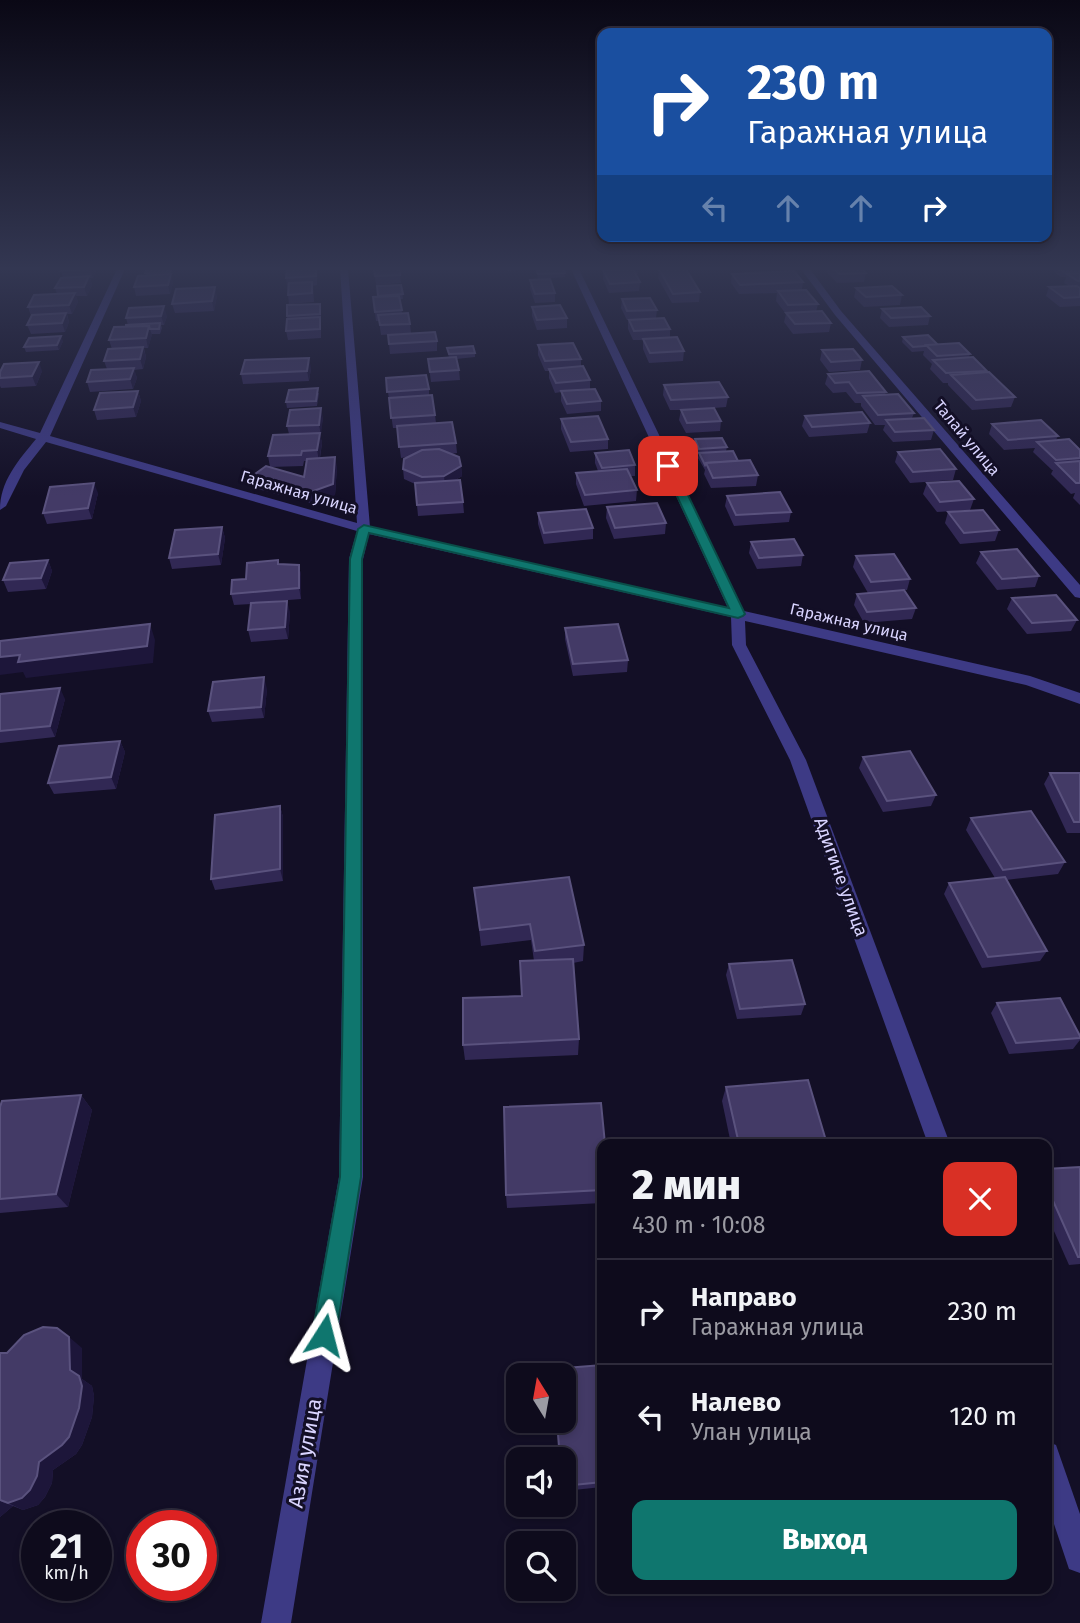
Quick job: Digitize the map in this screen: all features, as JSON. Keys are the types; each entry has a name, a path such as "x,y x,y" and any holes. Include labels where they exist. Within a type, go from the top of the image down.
{"street":[{"path":"0,506 18,470 44,436 86,345"},
{"name":"Азия улица","path":"276,1623 351,1177 356,559 364,529 350,345"},
{"name":"Адигине улица","path":"610,345 738,614 740,645 798,760 937,1139"},
{"name":"Талай улица","path":"865,345 1080,594"},
{"name":"Гаражная улица","path":"0,425 364,529 1030,681 1080,699"},
{"path":"1052,1473 1080,1558"}],"building":[{"path":"25,345 57,345 57,345 24,347"},
{"path":"538,345 574,345 581,359 545,361"},
{"path":"646,345 681,345 684,351 650,353"},
{"path":"911,345 938,345 913,347"},
{"path":"926,345 961,345 970,354 937,356"},
{"path":"473,346 475,353 449,354 447,348"},
{"path":"143,347 140,359 104,361 108,349"},
{"path":"853,349 862,360 831,362 822,350"},
{"path":"456,357 459,370 430,372 428,359"},
{"path":"973,357 987,371 946,373 933,360"},
{"path":"309,358 307,371 241,374 245,360"},
{"path":"39,362 32,376 0,378 4,364"},
{"path":"583,366 590,380 556,383 549,369"},
{"path":"134,368 130,379 87,382 91,370"},
{"path":"869,371 886,392 857,393 849,382 835,383 828,374"},
{"path":"989,372 1015,397 976,400 951,375"},
{"path":"426,375 429,389 387,392 386,378"},
{"path":"719,382 728,397 671,400 664,385"},
{"path":"318,388 316,401 286,402 289,390"},
{"path":"595,389 601,401 567,404 561,391"},
{"path":"138,391 133,407 94,410 100,393"},
{"path":"898,394 914,413 878,415 863,396"},
{"path":"432,395 435,415 391,418 389,398"},
{"path":"321,408 319,425 287,426 290,410"},
{"path":"714,408 721,421 687,423 681,410"},
{"path":"862,412 870,423 812,427 805,416"},
{"path":"598,416 608,439 571,442 561,419"},
{"path":"924,418 934,430 895,432 886,420"},
{"path":"1041,420 1058,436 1008,440 992,424"},
{"path":"452,422 456,443 399,447 397,426"},
{"path":"320,433 317,450 302,451 301,455 268,456 273,435"},
{"path":"722,438 727,447 699,449 695,439"},
{"path":"1069,439 1080,450 1080,458 1056,460 1037,442"},
{"path":"439,449 459,457 461,466 444,476 422,477 403,469 404,459 422,450"},
{"path":"940,449 956,469 913,472 898,452"},
{"path":"629,450 635,465 602,468 595,453"},
{"path":"733,451 738,461 705,465 699,453"},
{"path":"335,457 333,484 308,493 251,477 266,466 304,477 307,459"},
{"path":"750,460 758,475 713,478 706,463"},
{"path":"1080,461 1080,483 1076,483 1056,463"},
{"path":"627,469 637,490 585,495 576,473"},
{"path":"460,480 463,502 417,505 415,483"},
{"path":"959,481 974,499 940,502 927,483"},
{"path":"94,483 88,508 43,513 50,487"},
{"path":"780,492 791,512 736,515 727,496"},
{"path":"657,503 666,523 615,528 607,507"},
{"path":"586,509 593,528 544,533 538,513"},
{"path":"983,510 999,530 964,533 948,512"},
{"path":"222,527 218,554 169,558 175,530"},
{"path":"794,539 803,555 759,558 751,542"},
{"path":"1017,549 1039,576 1002,579 981,552"},
{"path":"894,554 910,579 871,582 856,556"},
{"path":"48,560 41,578 3,580 10,563"},
{"path":"278,560 278,564 299,565 299,588 231,594 232,580 246,579 247,563"},
{"path":"904,590 916,608 867,612 857,594"},
{"path":"1056,595 1077,620 1032,623 1012,598"},
{"path":"287,601 285,627 248,630 251,603"},
{"path":"150,624 147,646 18,662 20,655 0,657 0,641"},
{"path":"618,624 628,660 573,664 565,628"},
{"path":"264,677 261,707 208,711 213,682"},
{"path":"60,688 50,726 0,731 0,694"},
{"path":"120,741 111,777 48,783 59,746"},
{"path":"910,751 936,795 887,801 863,757"},
{"path":"1050,773 1080,773 1080,822 1074,822"},
{"path":"280,806 280,869 211,879 215,815"},
{"path":"1031,811 1065,862 1003,870 971,818"},
{"path":"569,877 584,945 535,951 530,924 480,930 474,888"},
{"path":"1005,877 1047,951 988,957 949,883"},
{"path":"573,959 579,1039 463,1045 463,998 522,996 520,961"},
{"path":"792,960 805,1004 740,1009 729,964"},
{"path":"1060,998 1080,1038 1016,1043 997,1003"},
{"path":"808,1080 826,1139 738,1139 726,1087"},
{"path":"81,1095 56,1194 0,1199 2,1101"},
{"path":"601,1103 605,1139 597,1139 597,1190 506,1195 504,1107"},
{"path":"1080,1167 1080,1257 1052,1198 1052,1169"},
{"path":"43,1327 57,1328 69,1337 70,1370 79,1376 82,1386 79,1408 69,1437 39,1462 37,1476 30,1490 22,1498 8,1503 0,1500 0,1353 7,1353 24,1335"},
{"path":"597,1365 597,1483 576,1485 576,1447 559,1447 558,1433 576,1433 576,1367"}],"route":[{"path":"324,1335 351,1177 356,559 364,529 738,614 668,466"}]}
